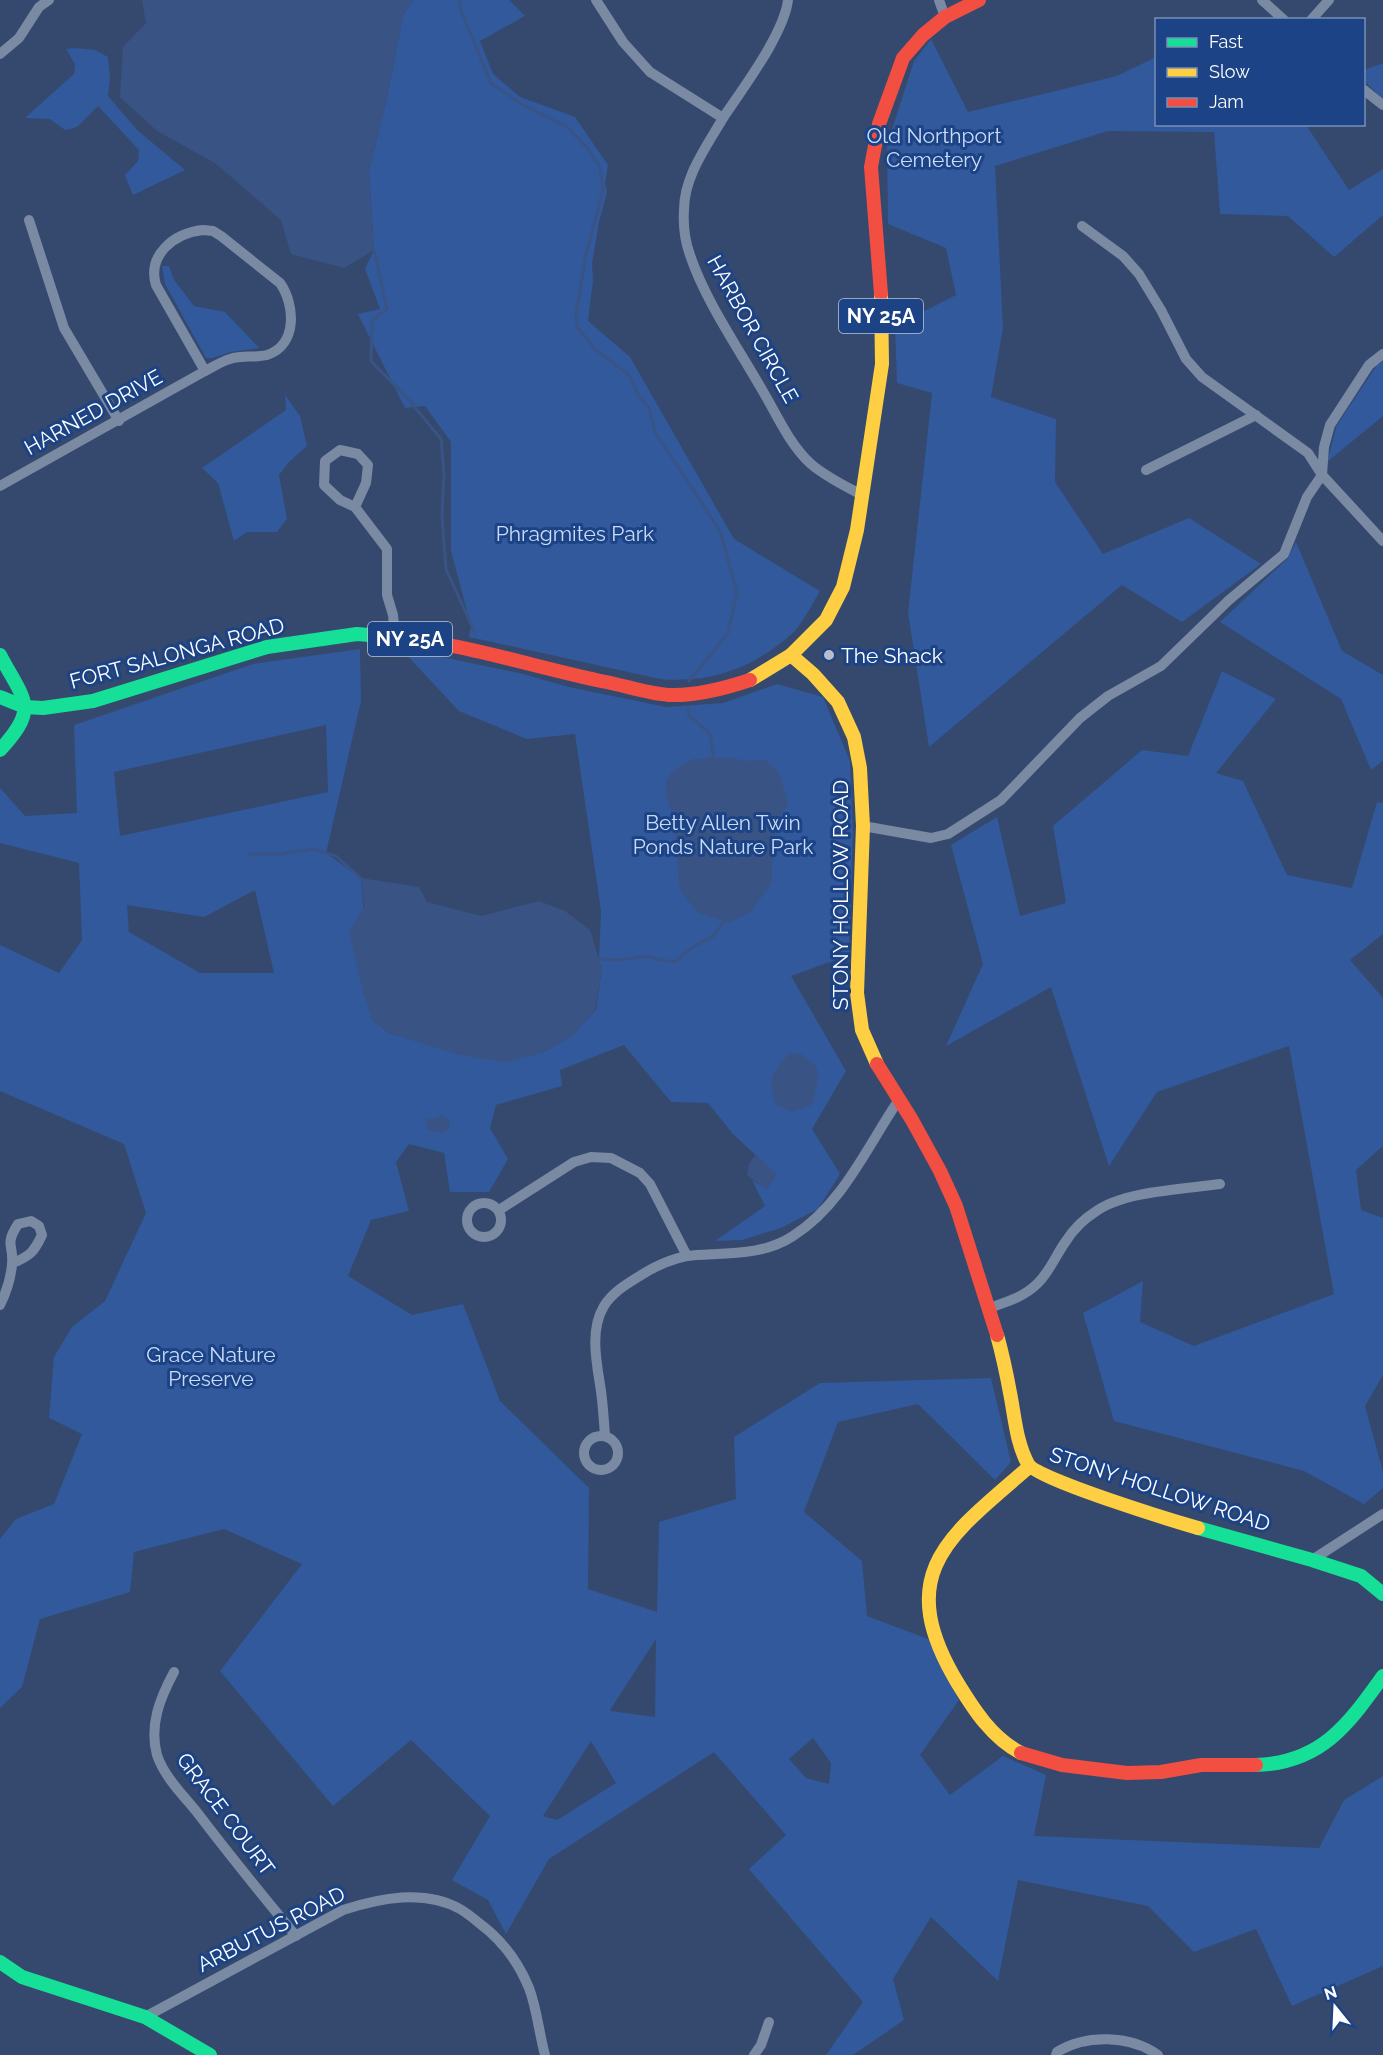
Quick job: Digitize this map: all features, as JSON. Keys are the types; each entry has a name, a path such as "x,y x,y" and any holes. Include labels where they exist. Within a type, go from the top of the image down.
{"street":[{"path":"0,54 19,38 39,7 49,0"},
{"path":"596,0 623,42 650,72 723,118"},
{"name":"HARBOR CIRCLE","path":"788,0 786,13 777,32 696,166 684,207 684,230 689,253 698,276 795,445 811,464 862,495"},
{"path":"939,0 945,17"},
{"name":"FORT SALONGA ROAD","path":"25,707 43,708 93,701 267,647 357,634 395,637 498,656 572,675 669,695 722,689 753,679 791,655 826,620 843,587 857,530 882,364 880,269 875,233 872,167 879,124 903,58 923,35 945,17 979,0"},
{"path":"1262,0 1282,18"},
{"path":"1313,18 1329,0"},
{"path":"1365,91 1383,105"},
{"path":"29,220 64,328 119,421"},
{"path":"1082,226 1124,256 1139,274 1186,358 1202,377 1308,453 1322,475 1383,542"},
{"name":"HARNED DRIVE","path":"0,486 231,358 268,354 276,350 290,331 292,321 287,293 280,283 221,236 213,231 203,230 183,235 170,244 159,254 153,273 156,285 205,371"},
{"path":"863,826 931,838 942,836 1001,800 1080,718 1108,696 1161,666 1229,600 1284,554 1306,497 1322,475 1324,447 1330,425 1369,365 1383,354"},
{"path":"1146,470 1256,415"},
{"path":"355,507 366,483 368,465 358,454 340,450 326,461 324,485 340,500 355,507 387,549 387,595 393,615 395,637"},
{"path":"0,655 25,707 22,719 13,736 0,750"},
{"name":"STONY HOLLOW ROAD","path":"791,655 813,674 838,702 854,737 860,768 863,826 858,1002 862,1030 869,1048 898,1101 923,1140 956,1206 1006,1368 1020,1446 1029,1467 1050,1478 1170,1520 1361,1576 1383,1594"},
{"name":"NY 25A","path":"0,697 25,707"},
{"path":"605,1436 595,1341 597,1322 603,1306 615,1291 643,1274 687,1256 751,1252 771,1247 792,1237 828,1206 898,1101"},
{"path":"499,1210 574,1162 591,1157 611,1158 640,1173 651,1184 687,1256"},
{"path":"989,1308 1017,1299 1038,1283 1066,1240 1096,1210 1130,1197 1220,1184"},
{"path":"0,1305 13,1263"},
{"path":"1029,1467 976,1514 940,1556 929,1586 928,1602 935,1640 959,1685 994,1732 1010,1747 1023,1755 1086,1769 1130,1774 1161,1772 1201,1765 1269,1766 1305,1756 1346,1728 1383,1676"},
{"path":"1312,1560 1383,1514"},
{"name":"GRACE COURT","path":"174,1672 161,1696 156,1714 154,1732 157,1755 168,1775 296,1936"},
{"name":"ARBUTUS ROAD","path":"145,2017 343,1910 372,1900 408,1897 435,1900 460,1909 489,1930 513,1955 529,1988 545,2055"},
{"path":"0,1962 22,1977 145,2017 210,2055"},
{"path":"754,2055 761,2045 769,2022"},
{"path":"1056,2055 1067,2046 1083,2041 1118,2040 1149,2048 1158,2055"}],"green space":[{"name":"Phragmites Park","path":"413,0 509,0 525,16 480,41 493,74 520,97 575,117 608,165 605,183 607,192 592,264 593,280 588,321 630,357 734,539 820,591 793,633 748,664 706,678 660,679 469,637 471,626 451,551 451,442 425,406 405,408 358,314 380,309 365,269 374,250 369,171 386,102 403,15"},
{"name":"Old Northport Cemetery","path":"931,39 968,112 1117,76 1155,57 1155,126 1307,126 1349,190 1383,169 1383,215 1334,257 1288,216 1220,214 1214,132 1108,131 995,166 1003,328 991,397 1056,419 1055,482 1103,554 1189,518 1261,564 1182,622 1122,585 929,747 908,613 932,393 897,383 895,326 956,295 946,248 888,224 887,145 914,61"},
{"path":"66,49 95,50 108,57 110,78 108,96 137,130 185,170 133,195 125,175 138,161 139,150 98,106 77,127 65,130 50,119 25,118 74,74 75,64"},
{"path":"1383,63 1383,99 1365,82 1365,70"},
{"path":"162,266 169,266 174,280 194,306 225,312 259,348 206,358 165,284"},
{"path":"1383,362 1383,416 1327,462 1337,425 1377,365"},
{"path":"285,395 300,416 307,446 289,462 279,475 287,519 277,532 247,532 234,541 218,483 202,468 286,410"},
{"path":"1296,542 1342,651 1383,675 1383,761 1371,770 1341,699 1220,622 1288,558"},
{"path":"400,648 666,707 723,703 777,684 823,697 850,761 853,832 849,955 791,976 846,1071 812,1129 840,1174 818,1209 781,1228 742,1240 715,1241 765,1206 752,1180 767,1189 776,1174 733,1134 708,1103 671,1102 624,1045 560,1070 562,1086 496,1105 490,1128 508,1159 489,1192 450,1192 444,1153 409,1144 396,1162 409,1211 371,1220 348,1276 412,1315 463,1304 500,1401 589,1488 588,1589 657,1612 659,1522 736,1499 734,1437 820,1383 991,1378 1011,1462 995,1480 918,1404 838,1422 804,1512 862,1561 867,1616 928,1639 959,1700 920,1755 950,1795 1003,1756 1046,1775 1034,1836 1319,1848 1344,1800 1383,1776 1383,1966 1292,2006 1256,1929 1194,1952 1148,1906 1018,1880 998,1981 931,1917 893,1979 904,2020 853,2055 826,2055 863,2002 749,1869 786,1835 714,1752 549,1859 506,1934 488,1900 452,1880 490,1816 411,1740 333,1806 220,1671 302,1564 224,1529 134,1552 130,1592 40,1619 22,1687 0,1708 0,1539 16,1519 54,1504 82,1434 49,1418 54,1357 72,1327 105,1301 146,1213 124,1144 0,1091 0,945 59,973 82,940 79,863 0,843 0,788 25,816 77,813 74,725 253,664 360,649 361,701 326,853 361,878 372,1020 391,1034 420,1042 540,1054 571,1037 596,1010 602,969 599,959 601,911 575,734 527,739 459,711","holes":["326,725 328,792 120,836 114,772","255,890 274,973 200,973 129,932 127,905 204,917","656,1639 655,1717 610,1710","813,1738 831,1763 829,1784 806,1778 789,1759","591,1741 616,1783 557,1820 543,1816"]},
{"path":"1222,671 1276,699 1216,773 1243,781 1287,875 1352,888 1377,802 1383,803 1383,934 1350,960 1383,998 1383,1146 1356,1170 1361,1210 1383,1218 1383,1375 1365,1406 1383,1472 1383,1488 1364,1504 1304,1471 1114,1421 1083,1313 1143,1281 1140,1322 1194,1346 1334,1294 1289,1046 1157,1092 1109,1166 1051,987 946,1046 983,964 951,845 997,817 1020,916 1066,903 1053,826 1142,750 1188,756"}],"shaded area":[{"path":"142,0 413,0 403,15 386,102 369,171 374,250 344,268 291,254 281,220 215,163 157,131 120,97 123,47 146,23"},
{"path":"724,757 749,761 765,760 779,772 788,804 775,826 771,884 751,912 729,923 698,913 680,891 676,842 666,794 666,781 671,773 683,764 693,759"},
{"path":"361,878 419,887 427,902 481,916 539,901 565,911 590,930 602,969 595,1011 571,1037 540,1054 503,1062 460,1055 391,1034 372,1020 349,931 364,907"},
{"path":"790,1053 802,1054 817,1067 818,1078 813,1104 793,1112 776,1105 771,1089 772,1076"},
{"path":"442,1115 450,1121 449,1128 440,1133 427,1130 426,1118 436,1119"},
{"path":"756,1154 776,1174 767,1190 747,1175 749,1164"}],"waterway":[{"path":"460,0 460,8 491,83 523,105 567,127 589,150 600,167 603,190 586,255 576,314 577,327 596,350 629,375 639,396 649,408 655,432 720,531 737,592 728,633 689,681"},
{"path":"374,250 387,309 372,320 371,361 409,400 441,439 444,474 442,515 446,569 475,633"},
{"path":"688,709 689,715 710,734 714,761"},
{"path":"249,854 280,854 313,849 336,856 363,880"},
{"path":"596,959 619,960 647,956 675,962 690,949 713,936 725,918"}],"traffic: fast":[{"path":"0,697 25,707 43,708 93,701 267,647 357,634 382,636"},
{"path":"0,655 24,704 24,713 20,723 0,750"},
{"path":"1198,1528 1361,1576 1383,1594"},
{"path":"1256,1765 1279,1763 1316,1749 1345,1725 1383,1676"},
{"path":"0,1962 22,1977 145,2017 210,2055"}],"traffic: slow":[{"path":"750,680 791,655 826,620 843,587 857,530 882,364 881,294"},
{"path":"791,655 813,674 838,702 854,737 860,768 863,826 857,993 862,1030 877,1064"},
{"path":"997,1335 1019,1440 1028,1464 1037,1471 1079,1489 1198,1528"},
{"path":"1021,1753 992,1731 957,1682 938,1644 930,1612 930,1584 939,1559 954,1537 975,1514 1029,1467"}],"traffic: jam":[{"path":"881,294 871,167 879,124 903,58 923,35 945,17 979,0"},
{"path":"382,636 467,649 662,694 699,693 750,680"},
{"path":"877,1064 912,1120 956,1206 997,1335"},
{"path":"1021,1753 1062,1765 1127,1773 1161,1772 1201,1765 1256,1765"}],"place":[{"name":"The Shack","path":"829,655"}],"park label":[{"name":"Betty Allen Twin Ponds Nature Park","path":"723,834"},
{"name":"Grace Nature Preserve","path":"211,1366"}]}
